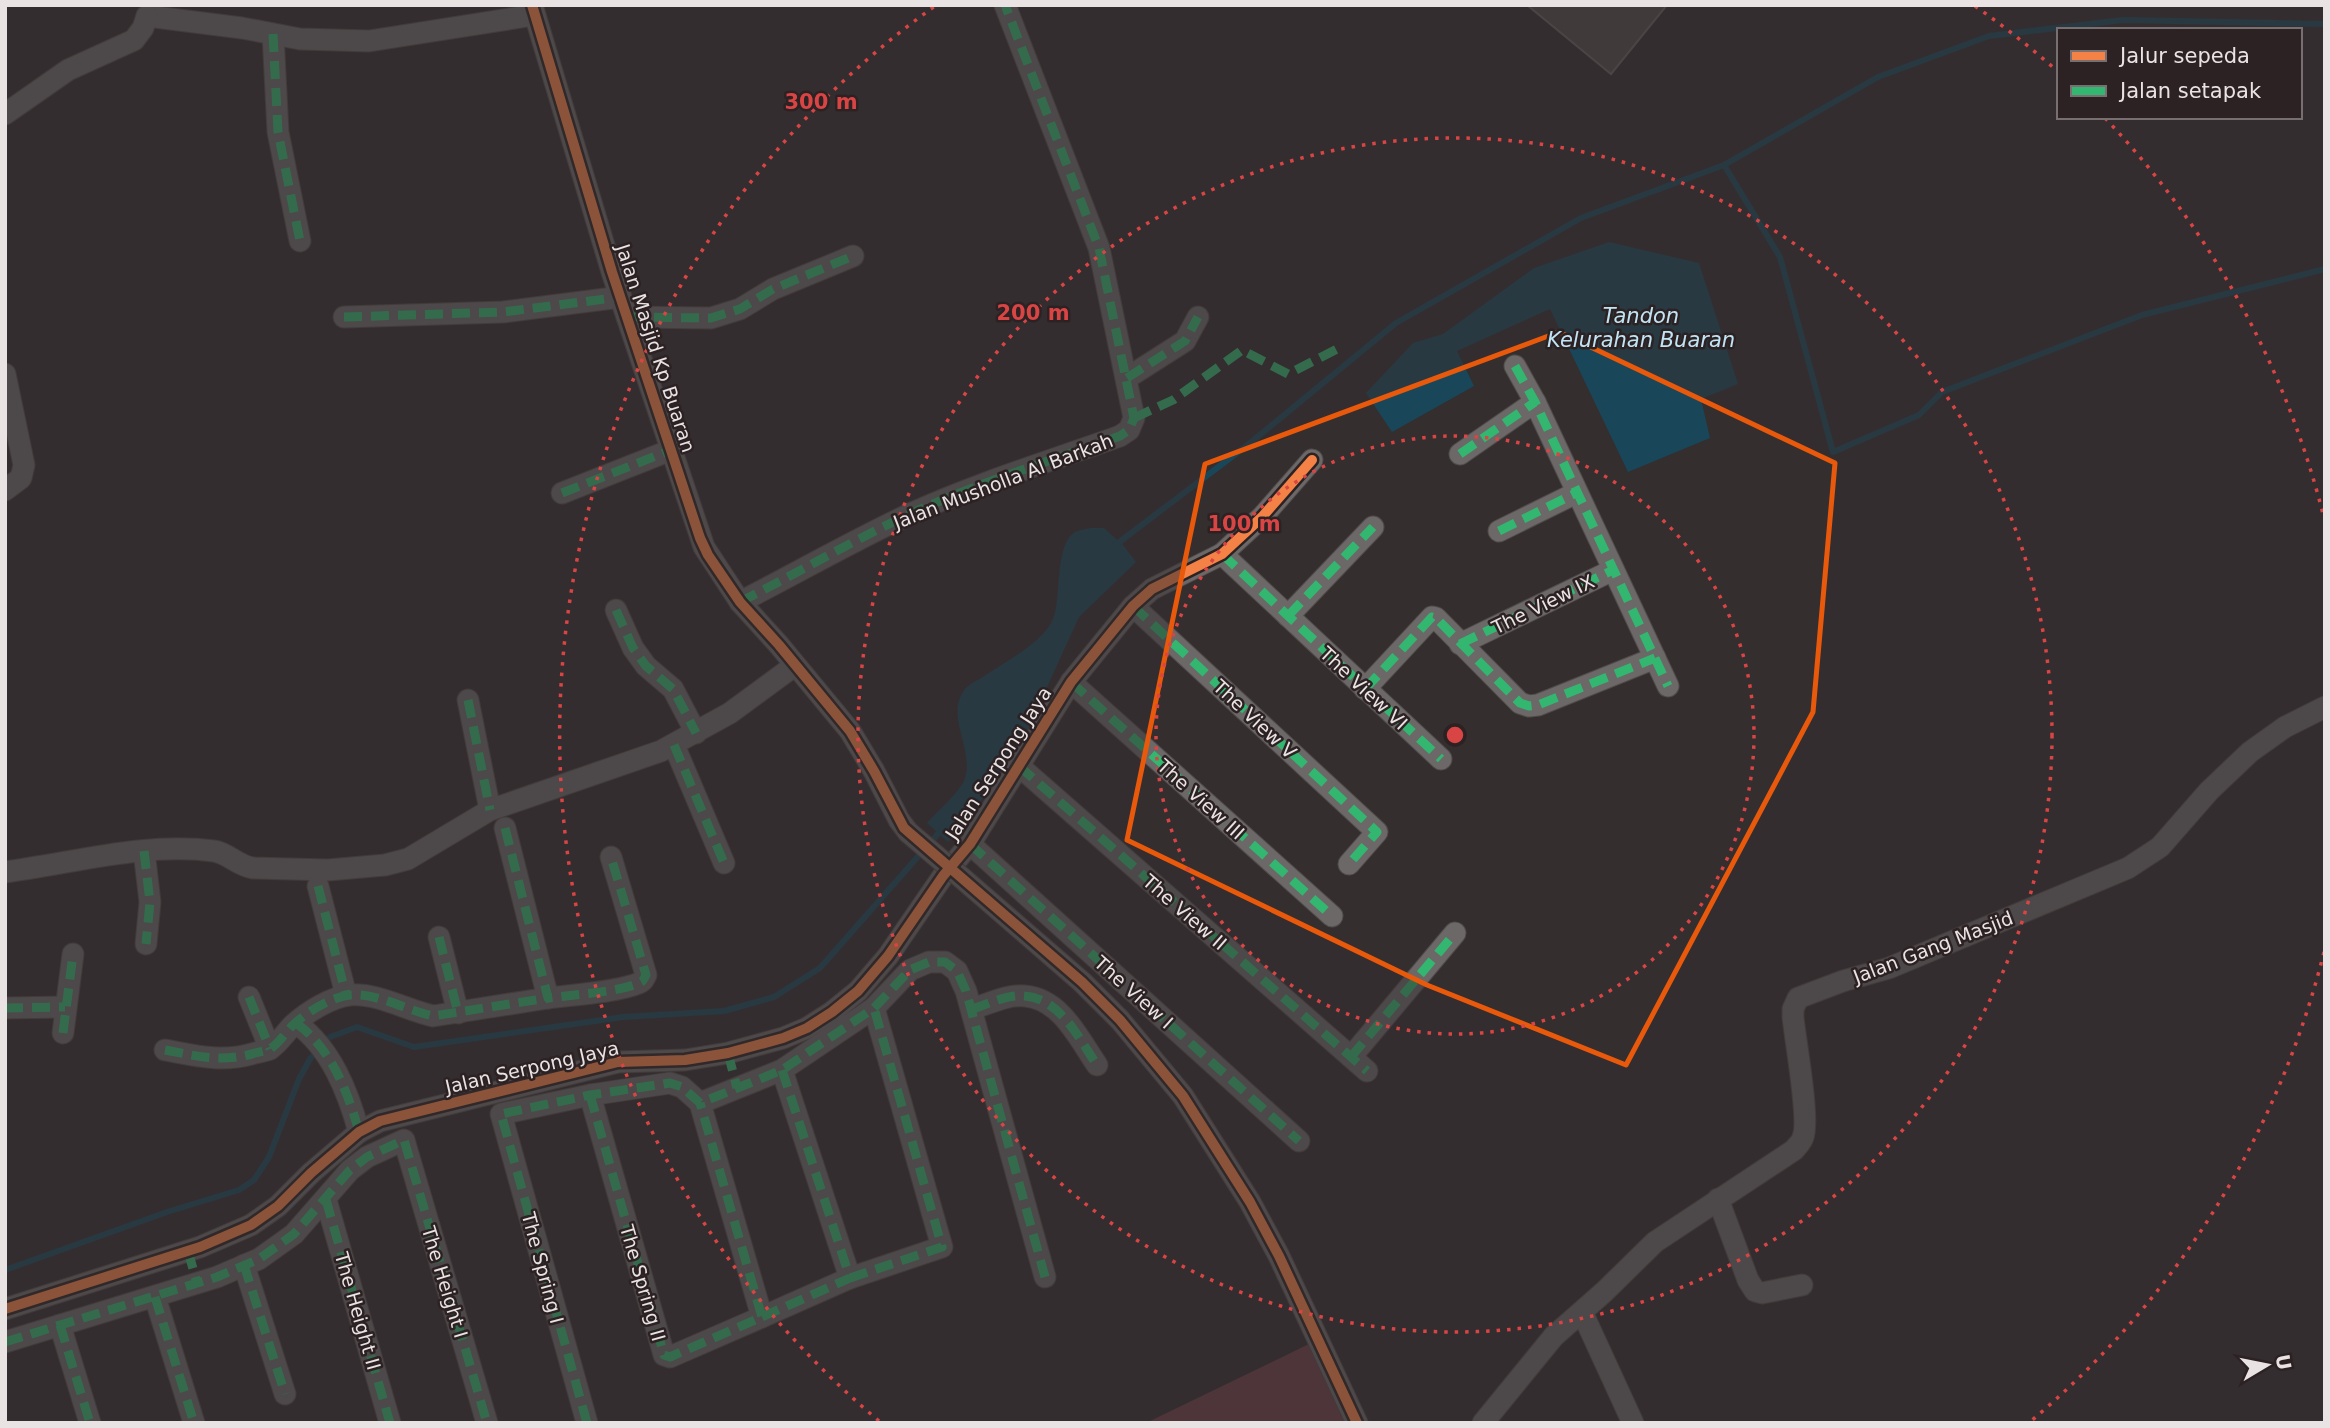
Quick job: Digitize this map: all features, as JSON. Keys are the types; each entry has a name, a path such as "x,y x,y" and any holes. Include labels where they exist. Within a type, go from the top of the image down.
{"street":[{"name":"Jalan Musholla Al Barkah","path":"740,602 912,513 1120,436 1129,430 1134,418 1099,248 1005,5"},
{"path":"5,114 68,70 134,40 143,29 144,11 300,39 369,41 533,10"},
{"name":"Jalan Masjid Kp Buaran","path":"533,10 624,307 704,547 740,602 850,731 901,824 1082,982 1120,1020 1183,1096 1250,1202 1279,1256 1357,1423"},
{"path":"273,34 278,132 300,241"},
{"name":"Jalan Masjid Kp Buaran","path":"624,307 711,318 740,309 773,289 853,256"},
{"path":"344,317 624,307"},
{"path":"1127,378 1185,341 1198,317"},
{"path":"1516,366 1613,570"},
{"path":"5,374 24,465 21,478 5,491"},
{"path":"1460,454 1535,402"},
{"path":"562,493 671,450"},
{"name":"Jalan Serpong Jaya","path":"5,1309 188,1251 251,1224 278,1206 311,1173 359,1132 380,1121 618,1062 685,1060 728,1053 783,1038 807,1028 832,1012 858,991 888,956 943,876 970,844 1071,682 1133,606 1152,589 1222,554 1262,517 1312,460"},
{"path":"1499,531 1576,493"},
{"path":"1288,616 1373,527"},
{"name":"The View VI","path":"1222,554 1441,759"},
{"name":"The View IX","path":"1460,644 1613,570 1668,686"},
{"name":"The View V","path":"1133,606 1377,832 1349,864"},
{"path":"616,610 633,649 646,666 673,689 696,733"},
{"path":"1365,689 1429,618 1436,618 1520,703 1529,706 1538,705 1655,658"},
{"path":"5,872 144,851 184,848 215,851 246,867 311,870 385,865 408,859 489,810 674,745 730,713 794,666"},
{"name":"The View III","path":"1071,682 1332,916"},
{"path":"468,700 489,810"},
{"name":"Jalan Gang Masjid","path":"1483,1423 1536,1356 1655,1242 1794,1150 1803,1138 1804,1115 1793,1017 1798,998 1889,968 2128,868 2160,847 2209,791 2250,752 2286,727 2325,707"},
{"path":"674,745 724,863"},
{"name":"The View II","path":"1019,766 1359,1064 1455,933"},
{"path":"505,828 548,998"},
{"name":"The View I","path":"970,844 1299,1141"},
{"path":"144,851 150,902 146,944"},
{"path":"164,1050 228,1060 270,1049 302,1027 316,1009 346,995 370,996 433,1016 642,982 646,975 611,857"},
{"path":"318,886 346,995"},
{"path":"439,937 458,1013"},
{"path":"63,1033 73,954"},
{"path":"700,1103 782,1070 874,1008 910,970 929,962 945,962 957,971 972,1009 1045,1277"},
{"path":"972,1009 1009,998 1024,996 1037,999 1062,1014 1097,1065"},
{"path":"249,997 270,1049"},
{"path":"5,1008 65,1007"},
{"path":"590,1095 670,1083 682,1087 700,1103 762,1317 850,1278 942,1247 874,1008"},
{"path":"302,1027 333,1065 353,1110 359,1132"},
{"path":"728,1053 737,1088"},
{"path":"782,1070 850,1278"},
{"name":"The Spring I","path":"587,1423 501,1114 590,1095"},
{"name":"The Spring II","path":"590,1095 664,1355 670,1357 762,1317"},
{"name":"The Height I","path":"326,1200 350,1170 367,1157 404,1140 487,1423"},
{"path":"1718,1199 1748,1280 1755,1291 1762,1293 1802,1285"},
{"path":"5,1342 155,1297 259,1259 293,1234 326,1200"},
{"name":"The Height II","path":"326,1200 390,1423"},
{"path":"188,1251 197,1283"},
{"path":"244,1265 285,1394"},
{"path":"155,1297 194,1423"},
{"path":"1582,1312 1633,1423"},
{"path":"60,1325 90,1423"}],"highlighted area":[{"path":"1559,332 1835,463 1813,712 1626,1065 1427,985 1127,840 1205,464"}],"shaded area":[{"path":"1309,1344 1347,1423 1146,1423"}],"water":[{"name":"Tandon Kelurahan Buaran","path":"1609,242 1699,263 1738,384 1701,399 1710,438 1628,472 1550,309 1457,351 1474,386 1392,432 1366,393 1413,343 1443,334 1534,268"},
{"path":"1104,528 1123,545 1136,562 1079,617 1022,742 994,785 948,842 927,823 963,783 967,760 959,723 959,700 969,685 1022,651 1048,628 1056,609 1064,548 1075,532"}],"building":[{"path":"1527,5 1667,5 1611,74"}],"waterway":[{"path":"1114,546 1250,443 1396,323 1581,218 1724,165 1878,77 1989,36 2123,20 2325,24"},
{"path":"1724,165 1780,257 1833,452 1919,415 1942,392 2142,315 2325,269"},
{"path":"5,1270 167,1212 239,1190 254,1180 269,1157 299,1079 310,1059 330,1037 357,1027 414,1047 623,1017 724,1011 774,997 820,968 944,827"}],"marked path":[{"path":"740,602 910,514 988,482 1120,436 1129,430 1134,418 1099,248 1005,5"},
{"path":"273,34 278,132 300,241"},
{"path":"627,317 711,318 740,309 773,289 853,256"},
{"path":"344,317 503,312 621,297"},
{"path":"1127,378 1185,341 1198,317"},
{"path":"1134,418 1173,400 1242,350 1288,374 1337,349"},
{"path":"1515,366 1535,402 1668,686"},
{"path":"1460,454 1535,402"},
{"path":"562,493 671,450"},
{"path":"1499,531 1576,493"},
{"path":"1288,616 1373,527"},
{"path":"1222,554 1441,759"},
{"path":"1460,644 1613,570"},
{"path":"1133,606 1377,832 1349,864"},
{"path":"616,610 633,648 646,666 673,689 696,733"},
{"path":"1365,689 1432,617 1520,703 1529,706 1538,705 1655,658"},
{"path":"1071,682 1332,916"},
{"path":"468,700 490,810"},
{"path":"674,745 724,863"},
{"path":"1019,766 1367,1071"},
{"path":"505,828 548,998 620,989 641,982 646,975 611,857"},
{"path":"970,844 1299,1141"},
{"path":"144,851 150,902 146,944"},
{"path":"318,886 346,995"},
{"path":"1351,1057 1455,933"},
{"path":"439,937 458,1013"},
{"path":"63,1033 73,954"},
{"path":"587,1423 501,1114 590,1095 670,1083 682,1087 700,1103 782,1070 874,1008 910,970 929,962 945,962 957,971 966,991 1045,1277"},
{"path":"165,1050 220,1058 267,1050 312,1010 350,995 381,999 433,1016 548,998"},
{"path":"972,1009 1012,996 1038,999 1049,1004 1068,1022 1097,1065"},
{"path":"249,997 270,1049"},
{"path":"5,1008 65,1007"},
{"path":"850,1278 942,1247 874,1008"},
{"path":"296,1023 319,1045 328,1058 343,1087 359,1132"},
{"path":"728,1053 737,1088"},
{"path":"762,1317 850,1278 782,1070"},
{"path":"590,1095 664,1355 670,1357 762,1317 700,1103"},
{"path":"5,1342 217,1277 259,1259 294,1234 350,1170 367,1157 404,1140 487,1423"},
{"path":"326,1200 390,1423"},
{"path":"188,1251 197,1283"},
{"path":"244,1265 285,1394"},
{"path":"155,1297 194,1423"},
{"path":"60,1325 90,1423"}],"cycle path":[{"path":"532,5 612,272 700,538 708,555 740,602 850,731 904,828 1082,982 1120,1020 1183,1096 1250,1202 1279,1256 1357,1423"},
{"path":"5,1309 200,1247 251,1225 278,1206 311,1173 359,1132 380,1121 618,1062 685,1060 728,1053 783,1038 807,1028 832,1012 858,991 888,956 943,876 970,844 1071,682 1133,606 1152,589 1222,554 1262,517 1312,460"}]}
